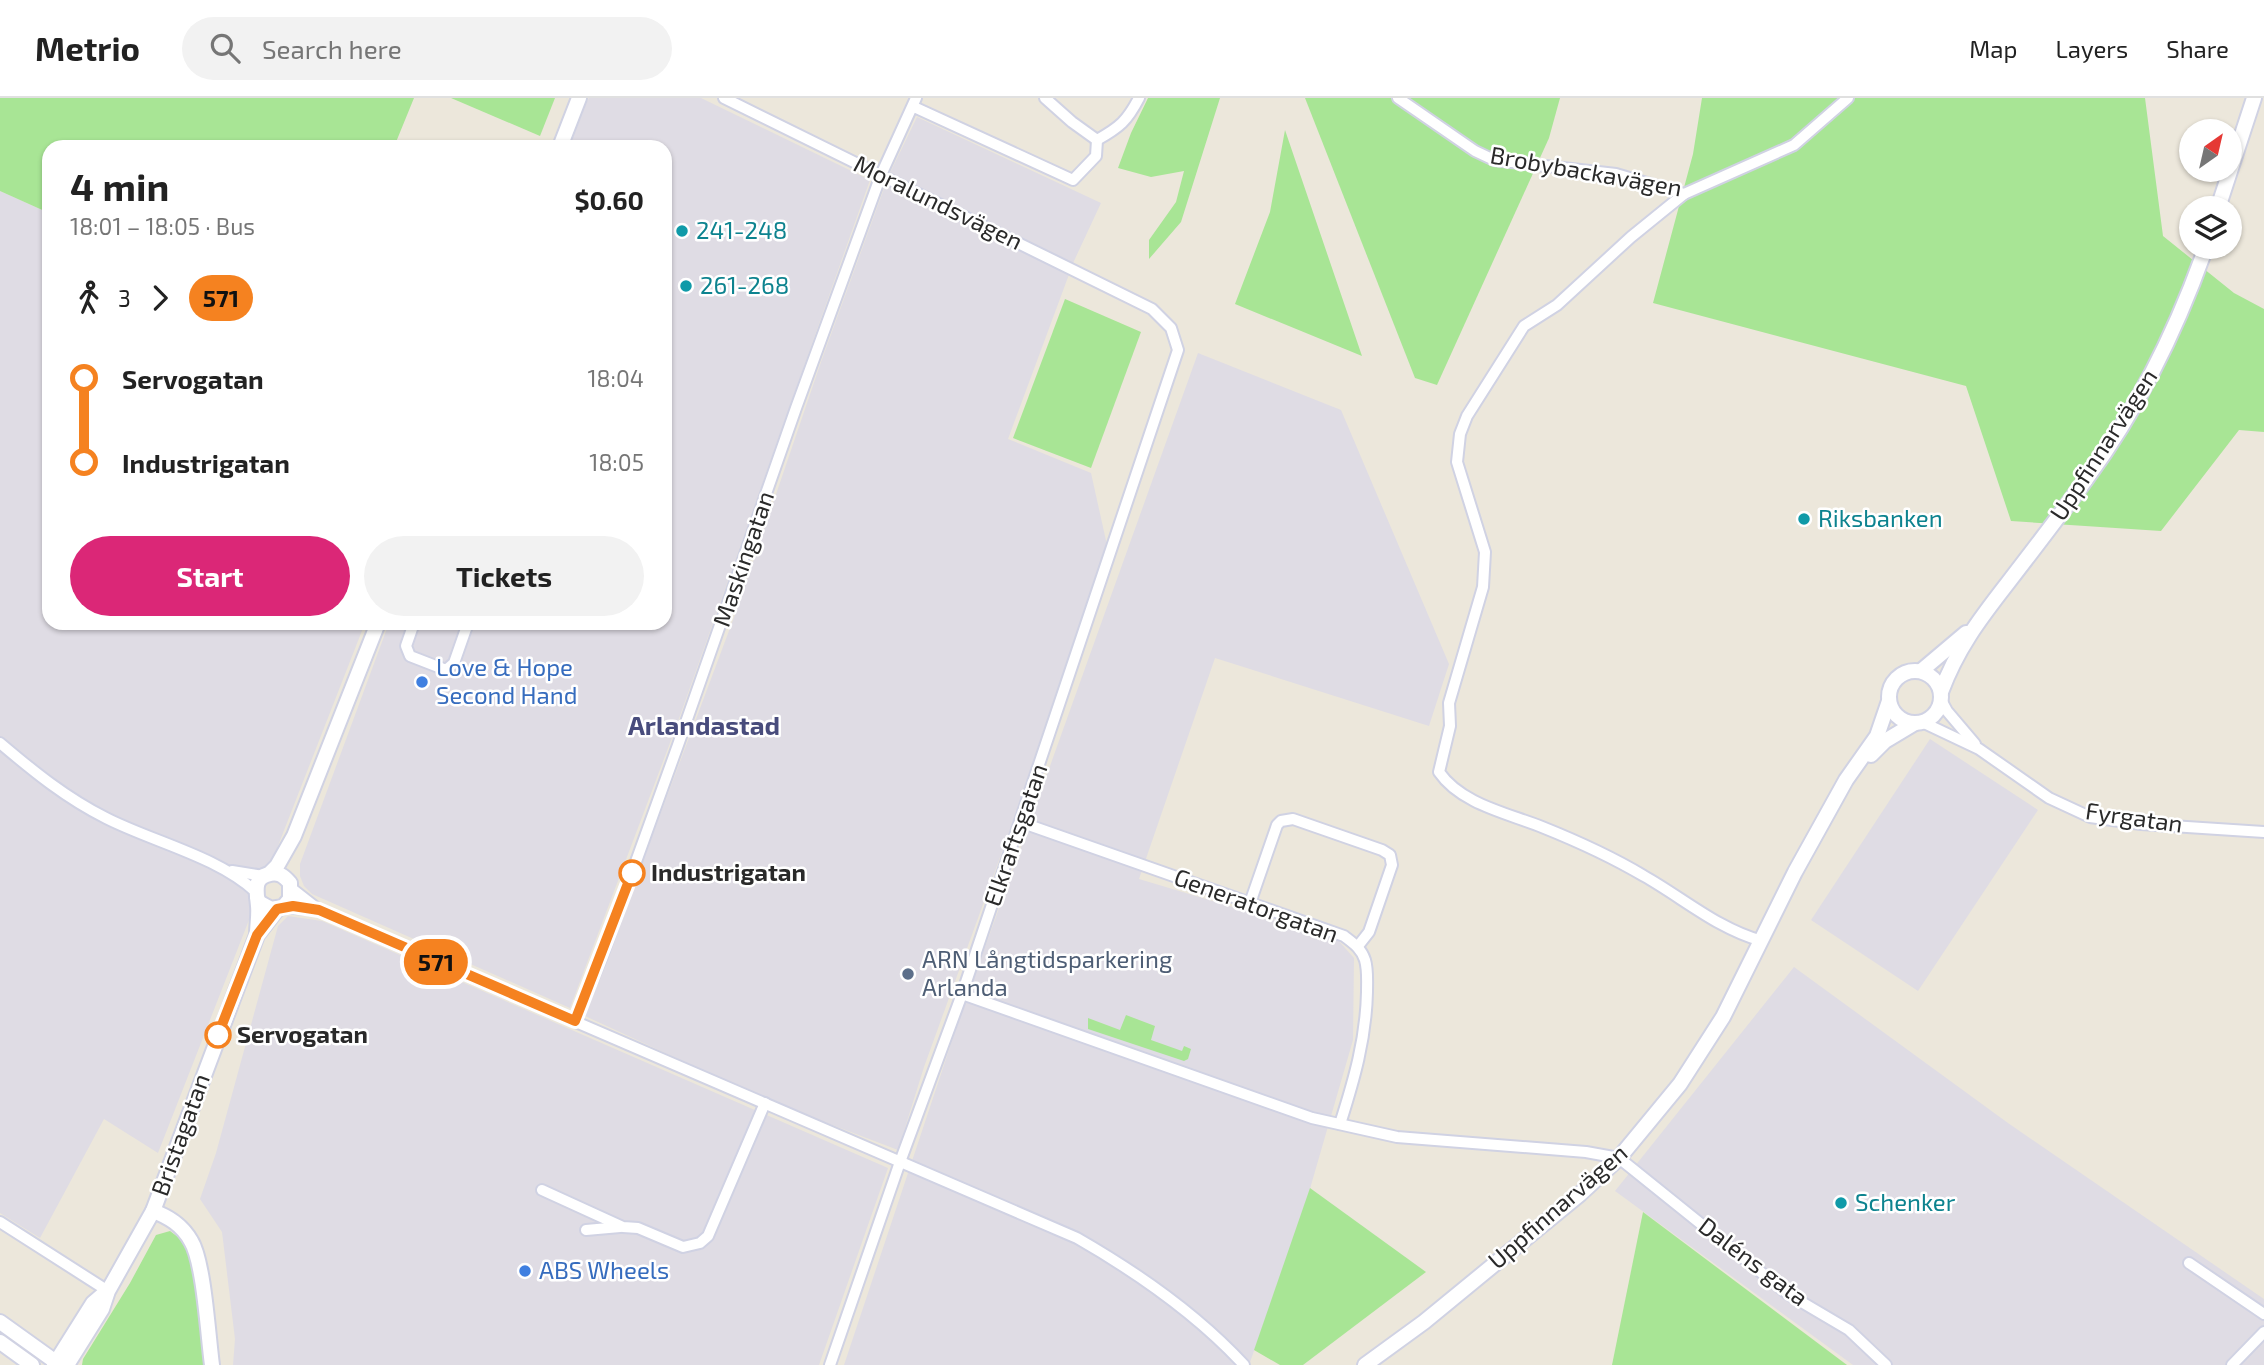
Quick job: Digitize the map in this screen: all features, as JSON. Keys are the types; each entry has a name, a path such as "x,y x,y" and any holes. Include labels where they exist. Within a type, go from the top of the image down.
{"street":[{"path":"563,140 579,98"},
{"name":"Moralundsvägen","path":"724,98 1152,309"},
{"path":"1045,98 1097,140"},
{"path":"1097,140 1120,127 1139,98"},
{"name":"Brobybackavägen","path":"1398,98 1475,151 1494,160 1616,174 1684,194 1794,145 1848,98"},
{"path":"2222,196 2254,98"},
{"path":"915,102 1073,180 1096,156 1097,140"},
{"name":"Maskingatan","path":"575,1021 674,756 881,175 915,102"},
{"path":"1684,194 1631,237 1557,305 1524,326 1467,416 1460,434 1457,462 1485,552 1483,587 1449,702 1450,726 1439,772 1447,784 1477,802 1544,827 1608,857 1643,875 1739,935 1762,941"},
{"name":"Uppfinnarvägen","path":"1941,696 1948,674 1973,628 2087,478 2139,398 2177,323 2201,259"},
{"name":"Elkraftsgatan","path":"830,1365 962,994 1178,350 1171,328 1152,309"},
{"name":"Uppfinnarvägen","path":"1921,671 1973,628"},
{"name":"Bristagatan","path":"257,935 256,886 281,860 294,836 375,630"},
{"path":"412,630 406,646 410,656 446,670 454,663 466,630"},
{"path":"1910,671 1921,671 1937,683 1941,696 1936,712 1918,723 1900,718 1893,711 1889,691 1901,675 1910,671"},
{"name":"Fyrgatan","path":"1941,696 1947,711 1979,749"},
{"name":"Uppfinnarvägen","path":"1365,1365 1424,1322 1619,1158 1680,1084 1723,1017 1795,872 1846,780 1877,736 1889,701"},
{"name":"Uppfinnarvägen","path":"1838,797 1878,748 1904,728 1918,723"},
{"name":"Fyrgatan","path":"1918,723 1979,749 2049,798 2090,817 2141,824 2264,832"},
{"path":"0,743 47,783 105,817 229,871 282,875 319,910 1076,1238 1119,1262 1195,1317 1244,1365"},
{"path":"1250,903 1277,825 1281,821 1293,819 1382,850 1390,855 1392,865 1369,932 1357,946"},
{"name":"Generatorgatan","path":"1020,822 1344,936 1357,946 1364,959 1367,974 1364,1034 1360,1059 1340,1124"},
{"name":"Bristagatan","path":"59,1364 102,1309 108,1291 153,1211 257,935 290,898 294,836"},
{"path":"229,871 256,895 265,907 319,910"},
{"path":"962,994 1312,1118 1396,1137 1586,1152 1619,1158"},
{"path":"586,1230 638,1228 683,1247 700,1243 708,1236 765,1103"},
{"name":"Daléns gata","path":"1619,1158 1788,1294 1849,1330 1886,1365"},
{"path":"542,1190 623,1227"},
{"path":"153,1211 167,1216 180,1226 196,1250 212,1365"},
{"path":"0,1222 108,1291"},
{"path":"2189,1263 2264,1314"},
{"name":"Bristagatan","path":"59,1364 72,1336 93,1303 108,1291"},
{"path":"0,1321 59,1364"},
{"path":"2232,1365 2264,1332"},
{"path":"32,1345 50,1345 72,1336"},
{"path":"0,1342 32,1365"}],"shaded area":[{"path":"589,98 701,98 870,180 676,727 570,1008 312,894 304,886 300,876 300,864 386,630 672,630 672,140 570,140"},
{"path":"917,117 1101,203 1074,261 1008,439 1091,473 1109,554 1060,681 1015,816 924,1067 898,1150 767,1100 585,1016 736,612 821,362 889,175"},
{"path":"0,191 42,210 42,630 362,630 158,1153 104,1119 40,1238 0,1213"},
{"path":"1198,353 1341,410 1449,664 1429,726 1215,658 1139,879 1336,938 1354,958 1353,1040 1305,1206 1249,1365 844,1365 959,1020"},
{"path":"1930,739 2038,810 1918,991 1811,920"},
{"path":"288,916 322,921 888,1168 819,1365 233,1365 235,1339 222,1232 200,1199 216,1153 278,926"},
{"path":"1794,967 2008,1123 2264,1299 2264,1365 1853,1365 1615,1191"}],"green space":[{"path":"0,98 414,98 397,140 42,140 42,210 0,191"},
{"path":"451,98 555,98 540,136"},
{"path":"1148,98 1220,98 1181,222 1149,259 1149,240 1176,202 1184,171 1151,177 1118,168"},
{"path":"1305,98 1560,98 1549,138 1437,385 1415,378"},
{"path":"1702,98 2145,98 2163,236 2179,249 2179,259 2192,259 2234,293 2264,309 2264,432 2239,430 2161,531 2011,521 1966,386 1653,303 1693,154"},
{"path":"1285,130 1362,356 1235,304 1270,212"},
{"path":"1065,299 1141,332 1091,468 1013,438"},
{"path":"1126,1015 1155,1026 1151,1040 1182,1051 1184,1046 1191,1049 1188,1059 1184,1061 1088,1029 1088,1018 1120,1030"},
{"path":"1310,1188 1426,1272 1303,1365 1280,1365 1254,1350"},
{"path":"1643,1212 1847,1365 1612,1365"},
{"path":"170,1231 186,1243 197,1268 204,1365 82,1365 156,1235"}],"bus line":[{"name":"571","path":"218,1035 257,935 277,909 293,906 319,910 575,1021 632,873"}],"place":[{"name":"241-248","path":"682,231"},
{"name":"261-268","path":"686,286"},
{"name":"Riksbanken","path":"1804,519"},
{"name":"Love & Hope Second Hand","path":"422,682"},
{"name":"Industrigatan","path":"632,873"},
{"name":"ARN Långtidsparkering Arlanda","path":"908,974"},
{"name":"Servogatan","path":"218,1035"},
{"name":"Schenker","path":"1841,1203"},
{"name":"ABS Wheels","path":"525,1271"}],"district":[{"name":"Arlandastad","path":"704,726"}]}
